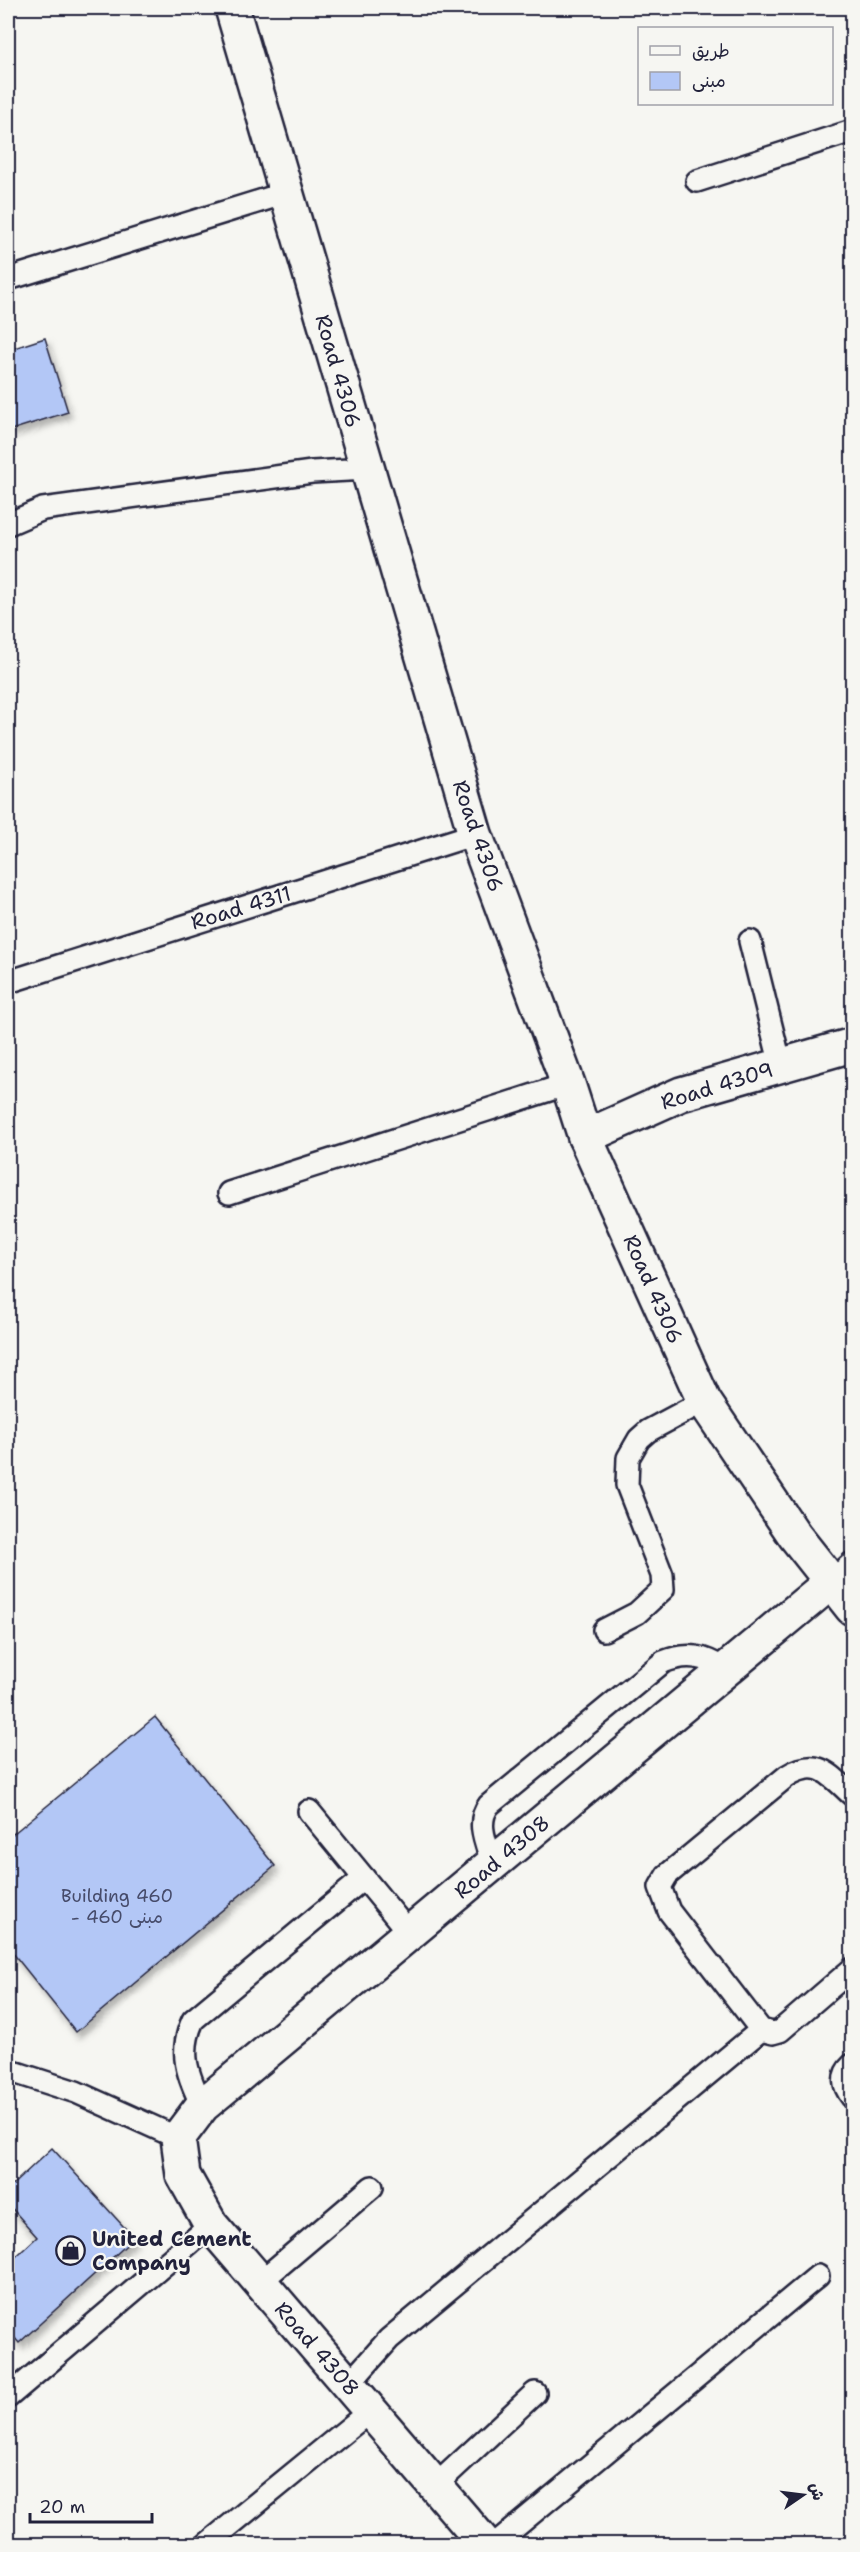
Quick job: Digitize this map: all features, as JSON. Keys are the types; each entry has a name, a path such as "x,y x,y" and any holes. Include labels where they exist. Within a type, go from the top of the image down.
{"street":[{"name":"Road 4306","path":"232,8 475,834 568,1084 585,1137 704,1401 795,1536 842,1573 852,1608"},
{"name":"Road 4309","path":"585,1137 681,1094 852,1045"},
{"name":"Road 4308","path":"485,2544 211,2225 183,2175 178,2138 202,2106 842,1573"}],"lane":[{"path":"697,181 852,131"},
{"path":"8,279 286,193"},
{"path":"8,524 43,509 312,472 367,469"},
{"name":"Road 4311","path":"8,982 475,834"},
{"path":"750,941 781,1066"},
{"path":"229,1193 568,1084"},
{"path":"604,1630 637,1613 663,1589 662,1575 627,1485 628,1458 639,1439 648,1431 704,1401"},
{"path":"493,1865 482,1831 484,1812 489,1805 663,1662 674,1657 697,1655 708,1658 726,1670"},
{"path":"852,1795 826,1771 807,1766 798,1769 667,1875 660,1887 669,1911 761,2030 773,2034 780,2031 852,1969"},
{"path":"309,1811 410,1934"},
{"path":"202,2106 189,2077 186,2056 185,2037 193,2020 364,1878"},
{"path":"348,2385 389,2339 761,2030"},
{"path":"852,2065 847,2070 844,2082 852,2097"},
{"path":"8,2073 17,2073 76,2092 178,2138"},
{"path":"260,2282 372,2187"},
{"path":"8,2397 211,2225"},
{"path":"495,2544 818,2276"},
{"path":"435,2486 535,2393"},
{"path":"207,2544 370,2411"}],"building":[{"path":"45,338 68,412 8,431 8,350"},
{"path":"155,1717 275,1866 76,2032 8,1947 8,1838"},
{"name":"United Cement Company","path":"52,2148 134,2238 19,2343 8,2330 8,2264 37,2237 8,2204 8,2189"}],"place":[{"name":"United Cement Company","path":"71,2251"}]}
